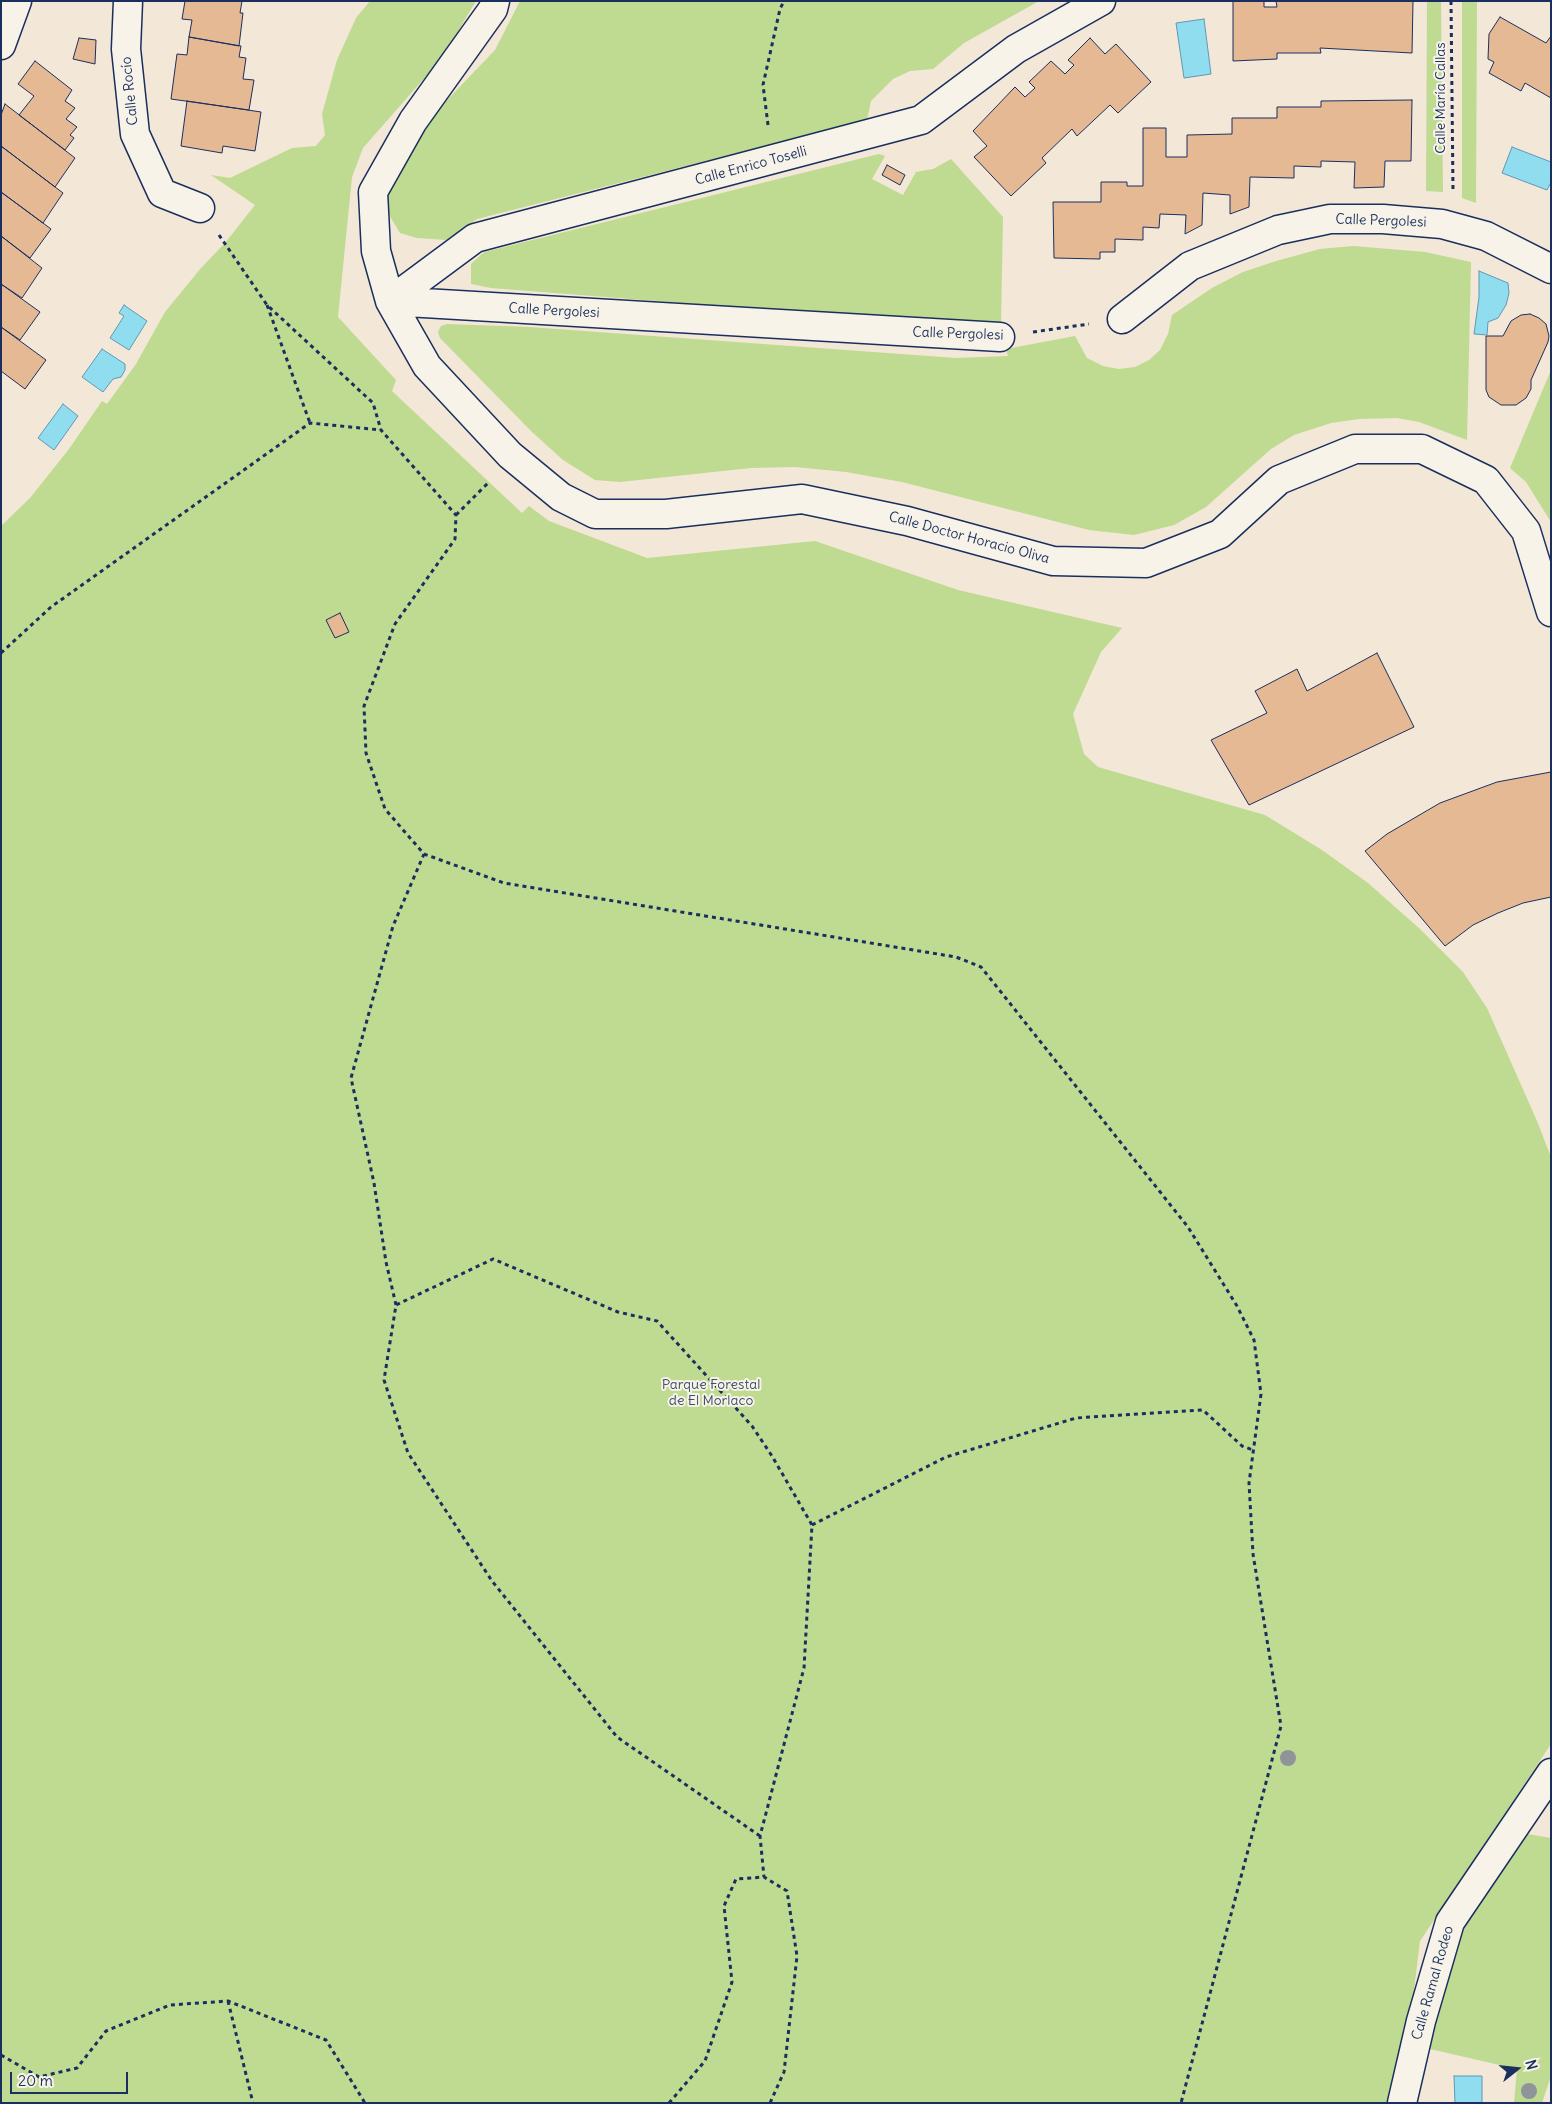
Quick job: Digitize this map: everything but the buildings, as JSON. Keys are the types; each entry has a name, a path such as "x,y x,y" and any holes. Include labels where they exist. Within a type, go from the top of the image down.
{"street":[{"path":"1,44 17,1"},
{"name":"Calle Rocío","path":"128,1 126,49 135,134 162,193 200,208"},
{"name":"Calle Doctor Horacio Oliva","path":"495,1 493,8 413,121 372,192 376,250 390,301 426,366 510,455 561,497 595,514 666,514 802,499 907,520 1053,561 1146,563 1220,534 1279,480 1355,448 1422,449 1486,480 1526,531 1551,612"},
{"name":"Calle Enrico Toselli","path":"390,301 475,238 921,120 1016,49 1101,1"},
{"name":"Calle Pergolesi","path":"1122,319 1190,266 1278,230 1330,219 1383,219 1442,224 1486,236 1551,268"},
{"name":"Calle Pergolesi","path":"390,301 1000,338"},
{"name":"Calle Ramal Rodeo","path":"1402,2103 1421,2021 1450,1922 1551,1773"}],"path":[{"path":"774,160 770,144 763,84 780,8 784,1"},
{"name":"Calle María Callas","path":"1451,1 1452,195"},
{"path":"200,208 266,305 373,403 381,430 456,515 456,539 395,624 364,706 366,753 385,809 424,854 504,883 956,957 981,967 1188,1228 1237,1306 1254,1340 1261,1394 1249,1483 1253,1554 1281,1726 1182,2103"},
{"path":"266,305 310,424"},
{"name":"Calle Pergolesi","path":"1000,338 1122,319"},
{"path":"1,653 51,607 310,424 381,430"},
{"path":"456,515 488,482"},
{"path":"424,854 393,926 351,1078 374,1183 386,1262 396,1305 384,1380 408,1453 492,1581 617,1737 760,1836"},
{"path":"396,1305 493,1259 618,1312 658,1322 752,1426 772,1456 812,1524 804,1668 760,1836 764,1877"},
{"path":"812,1524 946,1457 1076,1418 1203,1410 1242,1446 1253,1450"},
{"path":"669,2103 705,2061 732,1982 724,1906 736,1879 764,1877 787,1891 797,1956 784,2072 770,2103"},
{"path":"1,2055 39,2077 48,2075 77,2068 106,2031 170,2005 228,2001 326,2040 365,2103"},
{"path":"228,2001 254,2103"}],"green space":[{"name":"Parque Forestal de El Morlaco","path":"370,1 476,1 442,58 363,148 352,177 338,317 396,380 392,391 522,513 529,506 549,521 647,558 815,541 958,590 1122,628 1101,652 1073,714 1084,754 1098,767 1265,815 1322,850 1368,883 1420,929 1463,972 1487,1008 1551,1157 1551,1744 1420,1941 1409,2031 1390,2103 1,2103 1,526 30,498 69,449 102,401 107,404 136,364 165,312 201,268 225,243 255,205 211,175 230,178 292,148 316,146 325,135 322,114 337,60 356,18"},
{"path":"520,1 1039,1 964,43 933,69 910,71 893,79 871,101 867,120 477,219 446,240 417,238 400,233 389,215 387,191 428,120 495,50"},
{"path":"1427,1 1441,1 1443,192 1426,191"},
{"path":"1462,1 1477,1 1476,203 1462,198"},
{"path":"879,154 885,156 872,179 903,195 916,172 933,169 951,159 1003,217 1001,322 961,325 491,288 471,284 471,264 484,252"},
{"path":"1353,246 1425,252 1471,262 1467,440 1419,422 1397,418 1359,419 1331,423 1294,435 1271,449 1206,507 1174,525 1134,535 1089,530 902,482 846,472 795,467 751,468 620,482 595,480 563,460 531,431 440,338 438,332 441,326 447,324 529,327 956,358 1008,356 1006,349 1075,336 1087,358 1103,366 1119,369 1135,367 1149,360 1160,350 1168,334 1172,315 1212,288 1243,272 1276,261 1320,249"},
{"path":"1551,370 1551,522 1526,482 1510,468"},
{"path":"1522,1833 1551,1838 1551,2076 1542,2103 1514,2103 1517,2069 1430,2049 1442,1982 1455,1941 1479,1897"}],"water":[{"path":"1204,19 1211,74 1184,78 1176,23"},
{"path":"1512,147 1551,162 1551,182 1547,190 1502,173"},
{"path":"1479,271 1508,283 1509,293 1506,305 1498,318 1488,322 1487,335 1474,334 1479,297"},
{"path":"124,305 147,321 129,350 110,338 124,316 119,313"},
{"path":"102,349 125,364 125,370 121,377 113,379 103,392 82,377"},
{"path":"63,404 78,416 54,450 38,438"},
{"path":"1454,2076 1482,2076 1482,2103 1455,2103"}]}
